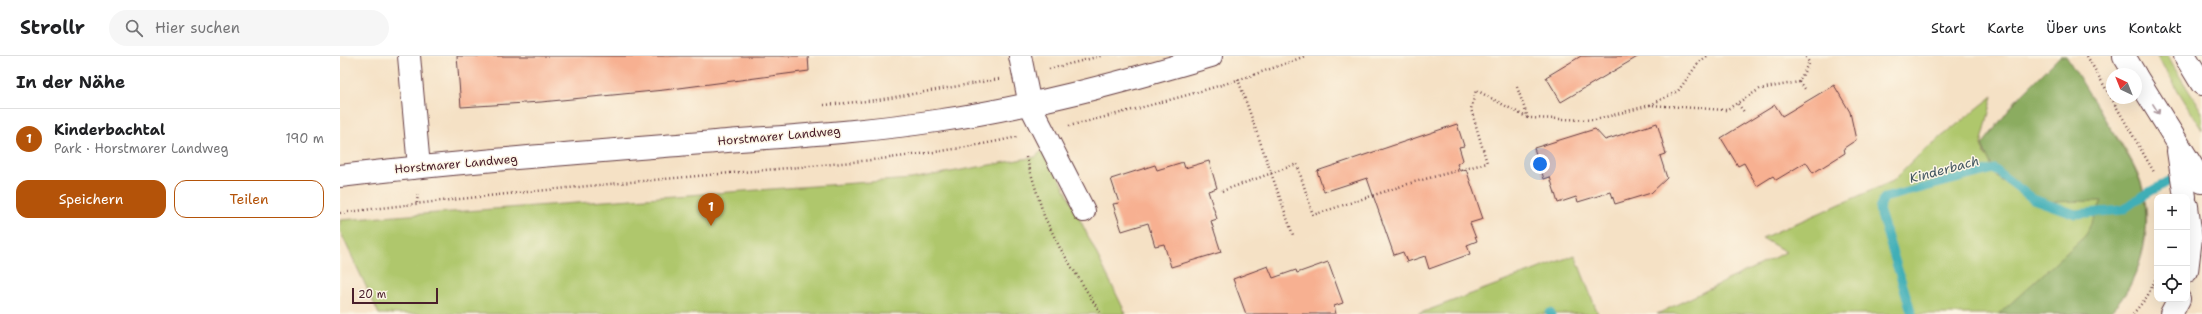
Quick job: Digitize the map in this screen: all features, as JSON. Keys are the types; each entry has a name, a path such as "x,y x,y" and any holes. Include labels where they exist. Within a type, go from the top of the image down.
{"street":[{"path":"409,56 419,167"},
{"name":"Horstmarer Landweg","path":"340,176 419,167 934,122 1030,105 1137,78 1211,56"},
{"path":"2124,56 2131,68"},
{"path":"2185,56 2202,84"},
{"path":"1023,66 1030,105 1084,211"},
{"path":"2142,87 2180,152 2190,194"},
{"path":"2188,266 2191,238 2190,195"},
{"path":"2171,314 2177,302"}],"path":[{"path":"822,105 878,100 1023,66 1101,56"},
{"path":"1222,191 1297,164 1313,215 1414,182 1487,163 1470,109 1476,90 1528,118 1595,120 1650,105 1678,91 1698,62 1707,56"},
{"path":"1806,56 1809,62"},
{"path":"1799,82 1811,56"},
{"path":"2087,56 2154,173"},
{"path":"1238,79 1293,235"},
{"path":"1650,105 1726,110 1738,104 1760,89 1799,82"},
{"path":"1799,82 1806,90"},
{"path":"1517,87 1528,118"},
{"path":"1738,104 1745,113"},
{"path":"1025,149 1027,163 1044,216 1060,248 1101,314"},
{"path":"2133,314 2148,297 2154,283"}],"green space":[{"path":"2060,56 2066,56 2132,163 2140,180 2143,191 2146,224 2141,257 2136,273 2128,288 2119,302 2108,314 1999,314 2085,236 2102,201 2037,202 1997,178 1982,145 2017,99"},
{"path":"2157,56 2168,56 2202,112 2202,130"},
{"path":"1993,96 1981,145 1986,156 2094,104 2129,156 2143,189 2147,222 2145,239 2142,256 2129,288 2108,314 1657,314 1786,252 1762,238 1893,181 1921,153"},
{"path":"1045,148 1126,314 379,314 340,231 340,220 911,179 1035,157"},
{"path":"1575,255 1598,314 1418,314"}],"building":[{"path":"457,56 808,56 809,71 664,90 541,102 461,107"},
{"path":"1581,56 1639,56 1561,102 1546,77"},
{"path":"1834,85 1850,112 1856,140 1844,148 1845,153 1813,173 1806,162 1776,180 1773,176 1757,186 1744,163 1738,166 1721,138 1775,105 1782,116"},
{"path":"1657,123 1666,154 1660,156 1667,178 1651,193 1615,204 1611,192 1578,202 1576,197 1558,203 1550,177 1544,179 1534,148 1595,129 1605,140"},
{"path":"1457,124 1464,146 1459,147 1463,160 1457,164 1460,171 1466,169 1483,219 1470,223 1477,241 1467,245 1470,254 1429,269 1425,256 1407,262 1403,252 1394,255 1367,178 1324,192 1317,171"},
{"path":"1209,161 1217,188 1208,191 1217,219 1211,221 1221,252 1171,267 1164,244 1155,246 1148,223 1122,231 1113,204 1119,203 1111,179 1155,165 1157,170 1183,162 1185,168"},
{"path":"1328,262 1343,303 1334,306 1336,314 1246,314 1233,279 1268,266 1273,278 1296,270 1297,273"}],"waterway":[{"name":"Kinderbach","path":"1912,314 1879,209 1884,198 1994,169 2033,199 2075,214 2123,210 2142,196 2182,174"}],"place":[{"name":"Kinderbachtal","path":"711,226"}]}
